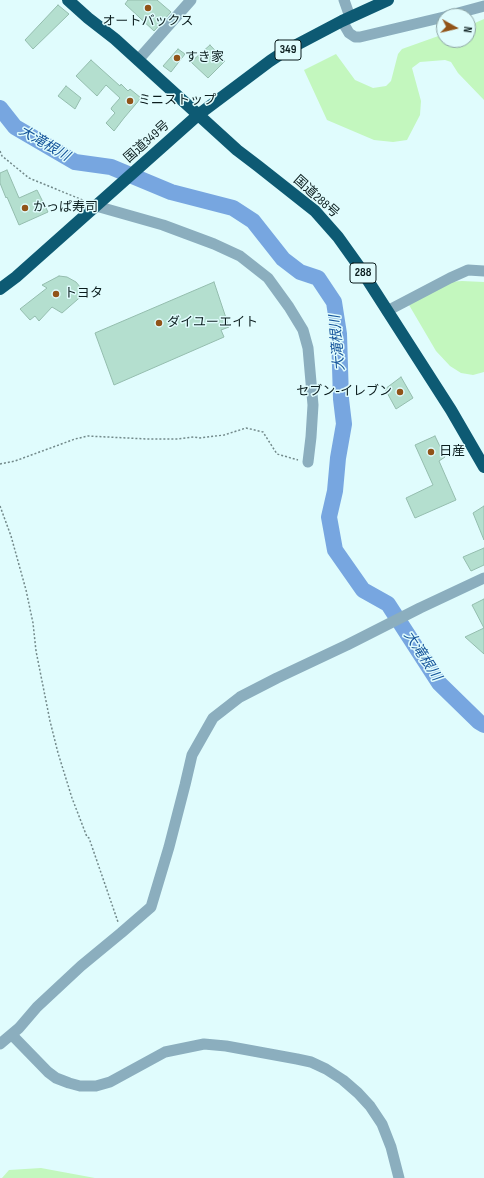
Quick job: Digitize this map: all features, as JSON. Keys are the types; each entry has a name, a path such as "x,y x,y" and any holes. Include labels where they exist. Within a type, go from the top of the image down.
{"highway":[{"name":"国道288号","path":"68,0 115,39 237,150 315,211 338,237 358,265 451,410 484,468"},
{"name":"国道349号","path":"0,289 16,277 198,115 270,61 285,51 346,19 388,0"}],"street":[{"path":"138,60 191,0"},
{"path":"344,0 349,33 355,37 436,19"},
{"path":"98,204 163,225 214,244 240,256 268,278 289,307 303,330 308,348 313,405 308,462"},
{"path":"387,311 468,270 484,272"},
{"path":"0,1044 12,1035 42,1002 81,966 151,906 169,847 192,755 214,718 240,697 484,578"},
{"path":"12,1035 48,1072 56,1078 80,1086 96,1086 110,1082 165,1052 204,1044 226,1046 297,1058 311,1062 326,1069 342,1080 358,1093 370,1106 382,1124 400,1178"}],"path":[{"path":"0,152 2,156 29,178 98,204"},
{"path":"0,464 15,461 74,439 88,436 147,439 200,438 224,435 246,428 263,432 277,454 286,458 308,462"},
{"path":"0,506 11,536 26,590 48,714 56,747 72,798 89,838 121,933"}],"green space":[{"path":"484,19 484,100 458,73 451,62 445,60 420,62 412,68 421,101 420,115 407,140 393,142 374,140 327,120 304,70 336,54 355,80 373,88 386,86 391,81 398,54 402,49 436,37 436,48 476,48 476,22"},
{"path":"449,282 484,282 484,372 473,375 461,373 450,366 436,351 409,305"},
{"path":"41,1168 95,1178 2,1178 9,1170"}],"building":[{"path":"128,0 157,0 171,12 154,31 125,4"},
{"path":"58,5 69,14 33,49 25,40"},
{"path":"210,45 225,61 208,78 191,62"},
{"path":"178,49 185,54 171,72 163,66"},
{"path":"91,60 120,86 121,84 128,91 130,89 141,98 114,131 106,123 115,113 111,109 120,98 106,85 97,96 76,76"},
{"path":"66,86 81,98 75,109 58,96"},
{"path":"7,170 19,198 37,190 48,212 19,225 0,183 0,173"},
{"path":"59,276 67,277 76,282 85,293 62,313 52,307 39,321 35,316 30,320 20,309 47,288 42,285"},
{"path":"214,282 229,327 221,330 224,337 114,385 95,333"},
{"path":"401,377 413,398 396,409 385,389"},
{"path":"435,436 445,457 439,461 456,500 415,518 406,498 433,485 415,445"},
{"path":"484,506 484,540 473,513"},
{"path":"484,548 484,565 471,571 463,557"},
{"path":"484,599 484,628 472,605"},
{"path":"484,628 484,654 465,637"}],"waterway":[{"name":"大滝根川","path":"0,108 15,127 75,162 111,167 171,192 233,208 253,221 283,259 300,272 318,278 334,302 339,334 341,399 344,424 338,458 335,491 329,517 335,550 363,590 388,604 439,683 479,722 484,725"}],"place":[{"name":"オートバックス","path":"148,8"},
{"name":"すき家","path":"177,58"},
{"name":"ミニストップ","path":"130,101"},
{"name":"かっぱ寿司","path":"25,208"},
{"name":"トヨタ","path":"56,294"},
{"name":"ダイユーエイト","path":"159,323"},
{"name":"セブン-イレブン","path":"400,392"},
{"name":"日産","path":"431,452"}]}
